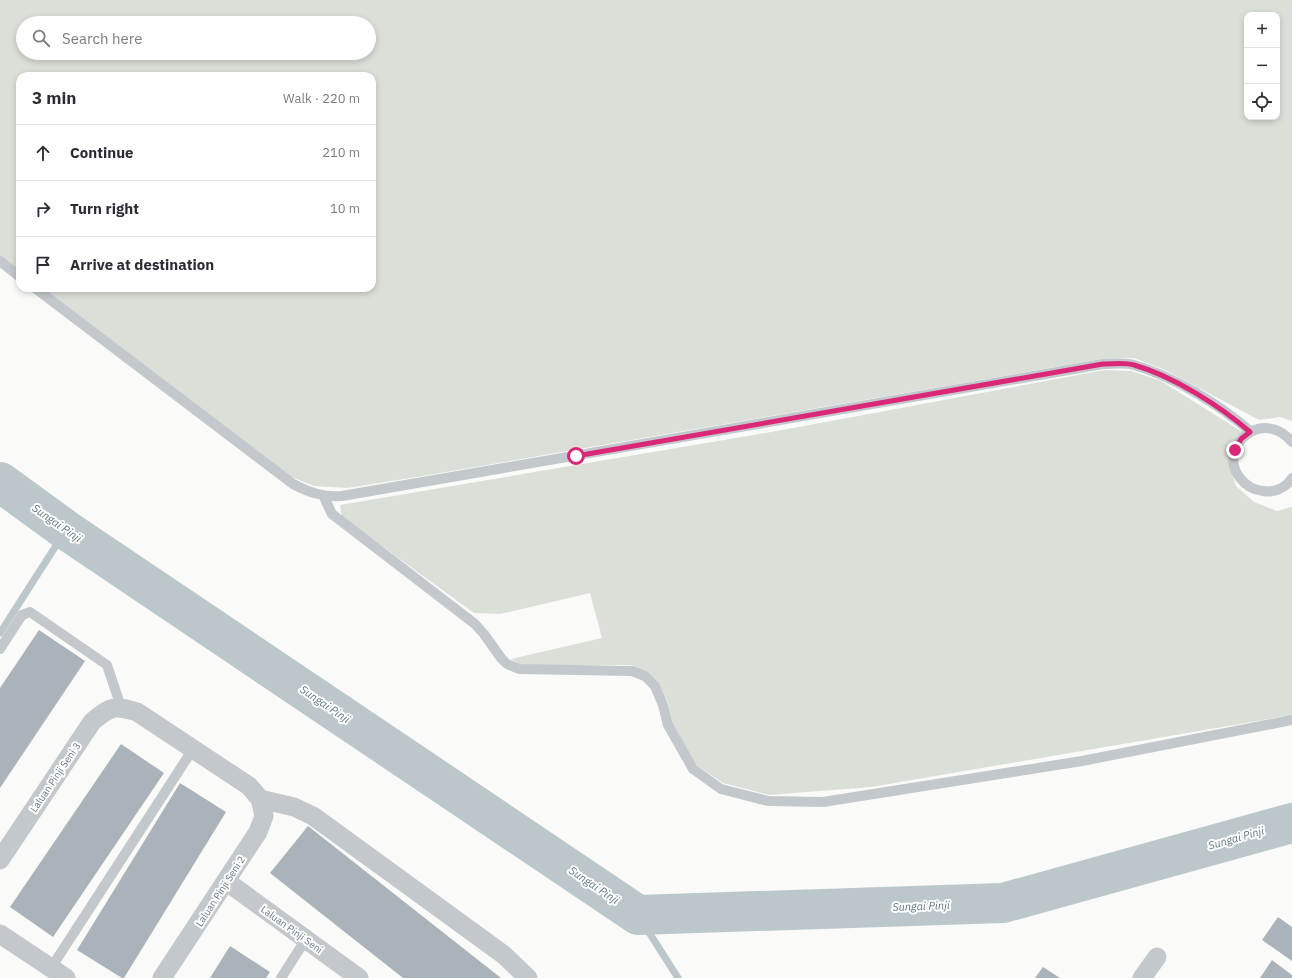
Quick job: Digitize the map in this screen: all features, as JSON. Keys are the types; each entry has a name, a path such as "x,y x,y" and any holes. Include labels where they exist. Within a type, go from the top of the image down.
{"street":[{"path":"121,707 137,712 249,786 260,799 294,807 313,816 504,955 528,978"},
{"name":"Laluan Pinji Seni 3","path":"0,860 92,722 105,710 121,707"},
{"name":"Laluan Pinji Seni 2","path":"162,978 258,832 264,816 260,799"},
{"name":"Laluan Pinji Seni","path":"226,881 359,978"},
{"path":"0,934 59,973"},
{"path":"1142,978 1157,957"}],"lane":[{"path":"0,261 16,274"},
{"path":"40,292 293,484 309,493 324,496 342,496 1103,364 1132,364 1163,376 1218,406 1250,432"},
{"path":"1292,442 1286,435 1275,429 1262,428 1250,432 1241,439 1235,450 1234,463 1237,475 1246,485 1257,490 1269,492 1281,488 1292,478"},
{"path":"324,496 332,514 475,624 507,664 519,669 632,671 645,676 655,686 663,705 668,725 693,769 721,789 768,801 823,802 1082,761 1292,720"},
{"path":"0,649 22,615 30,612 107,665 121,707"},
{"path":"59,973 192,749"},
{"path":"281,978 306,939"}],"shaded area":[{"path":"0,0 1292,0 1292,421 1280,417 1259,420 1165,370 1134,358 1102,359 423,476 347,488 314,486 289,476 46,292 376,292 376,72 16,72 16,269 0,256"},
{"path":"1105,370 1131,371 1161,381 1244,433 1232,451 1232,473 1236,486 1254,502 1277,511 1292,507 1292,715 871,787 769,795 723,783 696,765 673,724 668,702 659,683 648,672 631,665 520,665 511,659 602,638 590,593 500,614 474,613 342,517 340,505 777,431"}],"building":[{"path":"39,630 85,661 0,788 0,688"},
{"path":"121,744 164,773 53,937 10,907"},
{"path":"180,783 226,812 124,978 122,978 77,950"},
{"path":"308,826 501,978 403,978 270,873"},
{"path":"1278,917 1292,927 1292,961 1262,940"},
{"path":"230,946 270,972 266,978 210,978"},
{"path":"1272,960 1292,975 1292,978 1260,978"},
{"path":"1043,967 1060,978 1035,978"}],"waterway":[{"name":"Sungai Pinji","path":"0,482 66,530 638,915 1003,903 1292,823"},
{"path":"0,633 66,530"},
{"path":"638,915 678,978"}],"route":[{"path":"576,456 1103,364 1132,364 1163,376 1218,406 1250,432 1241,439 1235,450"}]}
